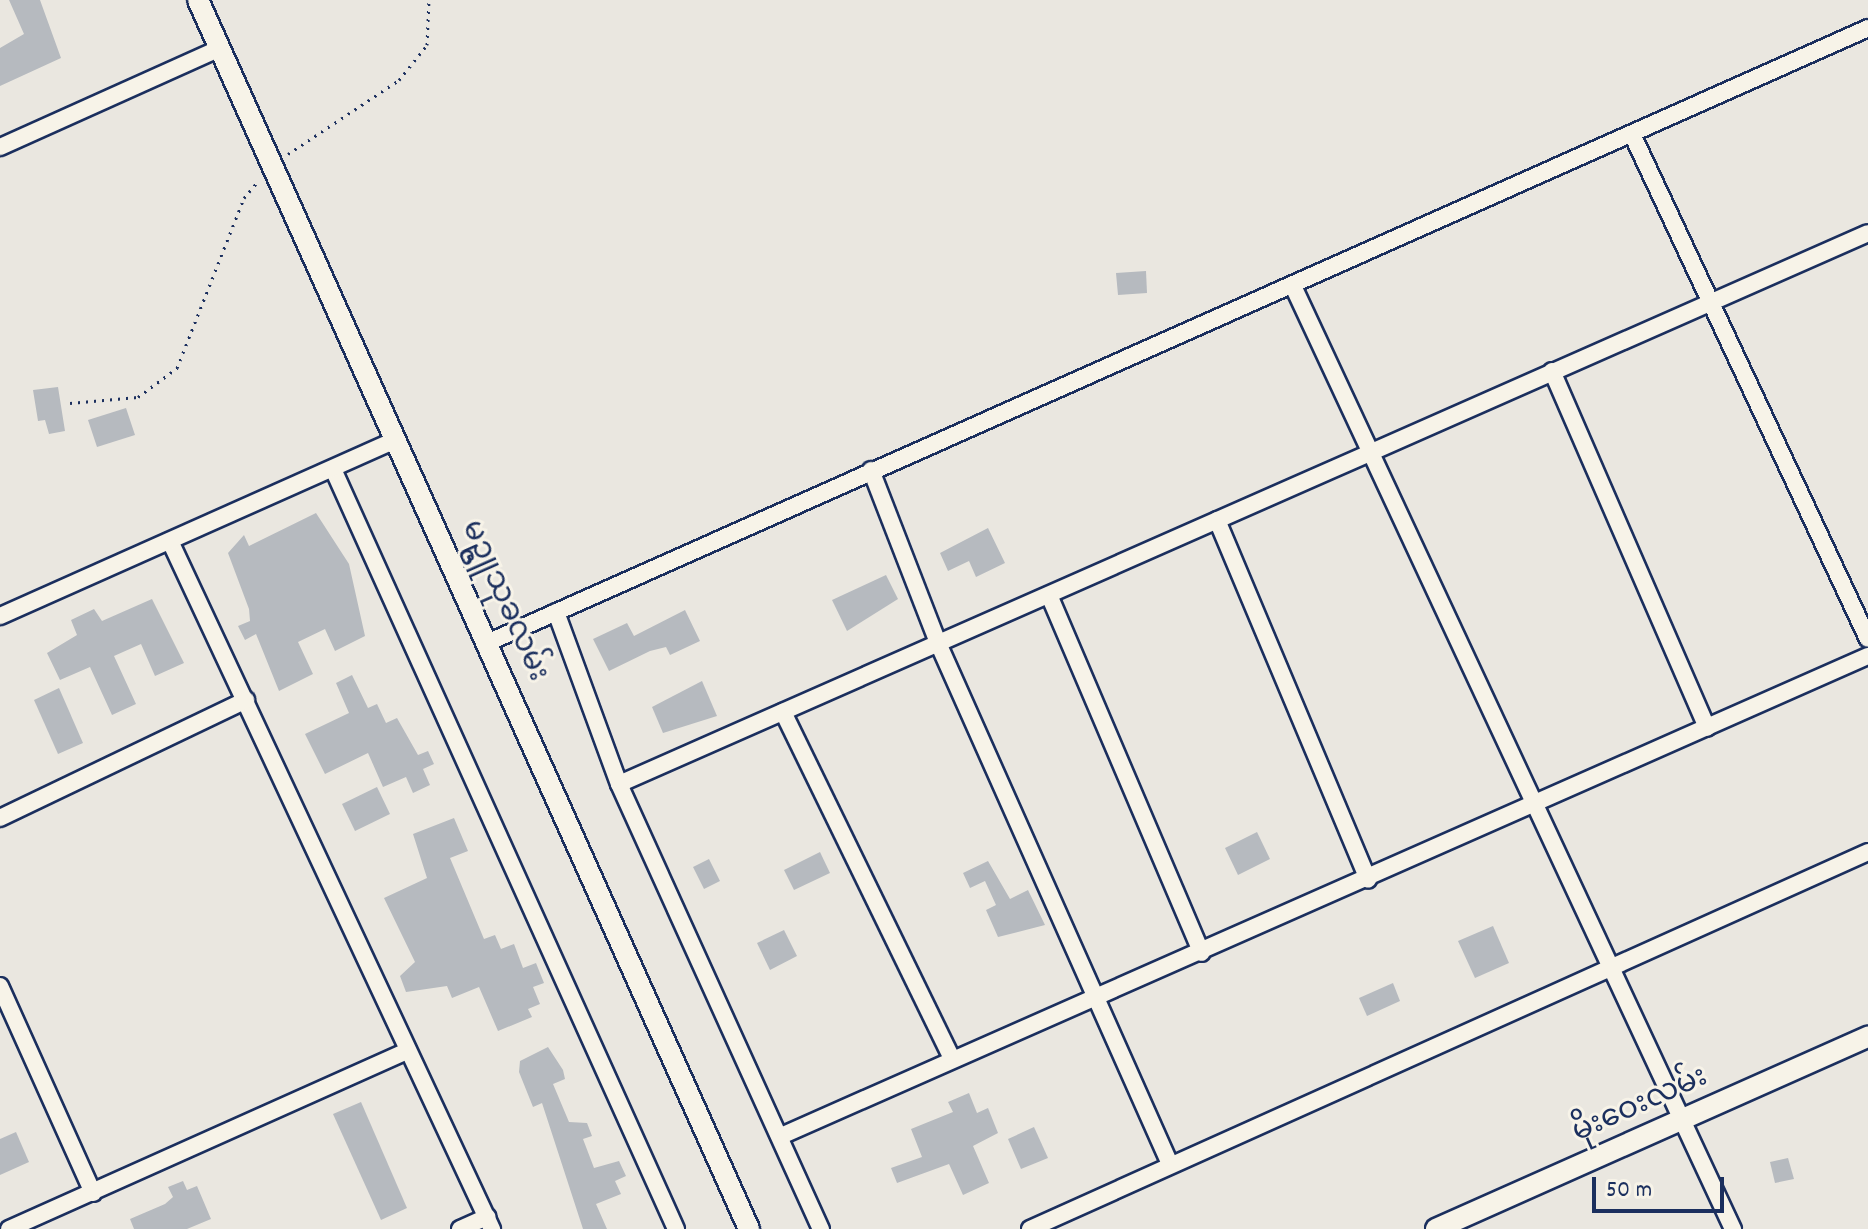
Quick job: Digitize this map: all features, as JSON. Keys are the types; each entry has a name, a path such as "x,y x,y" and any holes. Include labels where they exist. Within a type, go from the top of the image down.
{"street":[{"name":"မဥ္ဇူသုခလမ်း","path":"198,0 749,1229"},
{"path":"487,643 1868,28"},
{"path":"0,147 220,48"},
{"path":"1632,134 1713,301 1868,639"},
{"path":"619,784 1868,233"},
{"path":"1293,286 1373,449 1535,804 1614,965 1733,1229"},
{"path":"1552,371 1707,728"},
{"path":"0,616 396,440"},
{"path":"333,469 676,1229"},
{"path":"871,470 938,643 1170,1164"},
{"path":"1217,520 1368,880"},
{"path":"170,541 490,1223 460,1229"},
{"path":"1049,595 1202,953"},
{"path":"556,612 619,784 821,1229"},
{"path":"781,1136 952,1058 1097,999 1368,880 1868,656"},
{"path":"0,818 246,700"},
{"path":"783,712 952,1058"},
{"path":"1030,1229 1868,852"},
{"path":"0,986 93,1193"},
{"name":"မိုးဝေးလမ်း","path":"1436,1229 1686,1121 1868,1037"},
{"path":"9,1229 407,1051"}],"path":[{"path":"70,403 138,397 177,368 244,198 272,164 399,80 427,45 429,0"}],"building":[{"path":"9,0 40,0 61,58 0,86 0,48 24,34"},
{"path":"1146,271 1147,293 1118,295 1116,273"},
{"path":"58,387 65,431 49,434 45,420 38,421 33,390"},
{"path":"126,408 135,435 97,447 88,420"},
{"path":"316,513 349,564 365,636 335,651 325,629 298,642 313,674 279,691 256,634 245,640 238,626 250,621 249,609 228,553 244,535 249,546"},
{"path":"988,528 1005,563 976,577 969,561 948,571 940,553"},
{"path":"886,575 898,599 847,631 832,600"},
{"path":"152,599 184,663 155,676 141,644 114,656 136,704 112,715 90,667 60,680 47,653 77,635 71,620 94,609 102,621"},
{"path":"685,610 700,641 670,655 666,647 650,651 609,671 593,639 627,623 634,636"},
{"path":"352,675 368,708 377,704 386,723 397,718 418,755 428,751 434,764 423,769 430,785 413,793 406,777 383,787 368,753 325,774 305,734 349,713 336,683"},
{"path":"702,681 717,716 663,733 652,707"},
{"path":"59,688 83,743 58,754 34,700"},
{"path":"377,787 390,814 355,831 342,804"},
{"path":"454,818 468,851 450,858 484,939 495,935 501,949 514,944 523,968 536,963 544,983 533,987 540,1004 528,1009 532,1017 498,1031 479,987 452,998 447,986 406,992 400,976 415,962 384,898 427,878 413,834"},
{"path":"1257,832 1270,859 1238,875 1225,848"},
{"path":"820,852 830,873 794,890 784,870"},
{"path":"709,859 720,881 704,889 693,867"},
{"path":"988,861 1010,899 1028,890 1045,925 998,937 986,910 996,905 985,881 970,888 963,873"},
{"path":"1493,926 1509,963 1475,978 1458,941"},
{"path":"784,930 797,956 770,970 757,943"},
{"path":"1393,983 1400,1001 1367,1016 1359,998"},
{"path":"548,1047 563,1070 565,1079 553,1084 569,1122 587,1123 592,1136 583,1139 594,1168 619,1161 626,1176 615,1181 621,1194 596,1204 607,1229 583,1229 542,1103 533,1107 519,1072 520,1061"},
{"path":"969,1093 977,1113 988,1108 998,1133 973,1146 989,1183 963,1195 949,1164 897,1183 891,1168 922,1157 911,1129 953,1112 948,1102"},
{"path":"361,1102 407,1208 381,1220 333,1114"},
{"path":"1034,1127 1048,1158 1021,1169 1008,1139"},
{"path":"16,1132 29,1162 0,1175 0,1139"},
{"path":"1788,1158 1794,1179 1775,1183 1770,1162"},
{"path":"183,1181 187,1190 197,1186 211,1219 187,1229 134,1229 130,1219 165,1204 173,1197 168,1187"}]}
